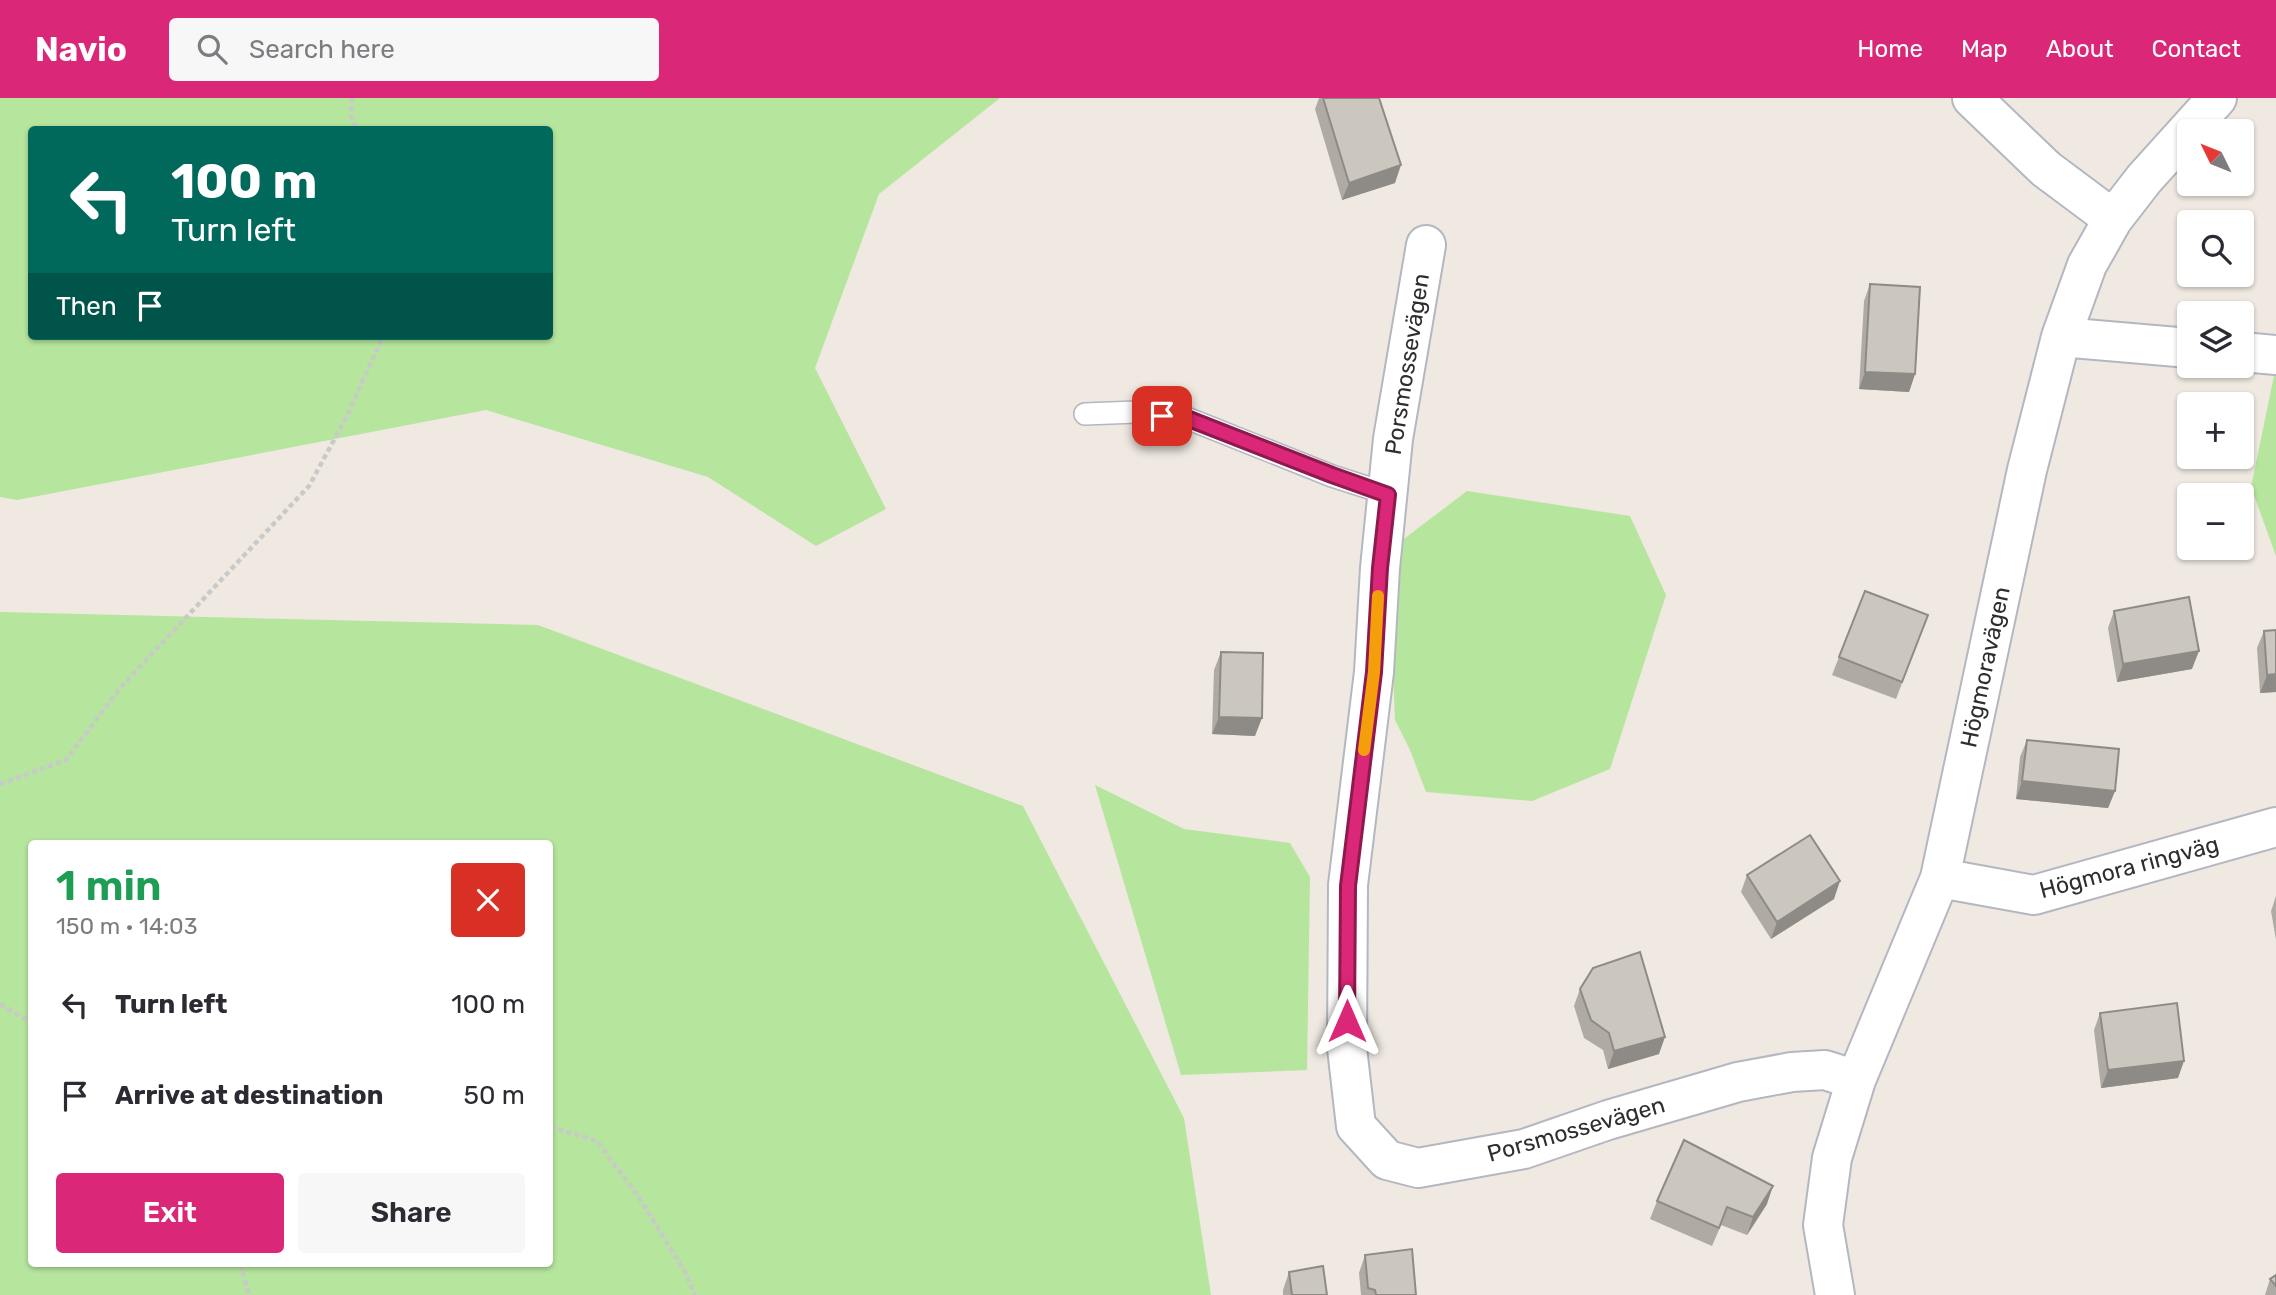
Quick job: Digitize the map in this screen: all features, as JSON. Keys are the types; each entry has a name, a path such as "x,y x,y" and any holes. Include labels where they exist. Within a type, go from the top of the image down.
{"street":[{"path":"1972,98 2046,169 2113,219"},
{"name":"Högmoravägen","path":"1835,1295 1823,1225 1832,1158 1856,1080 1940,878 2027,470 2061,337 2087,265 2113,219 2217,98"},
{"name":"Porsmossevägen","path":"1426,245 1393,439 1380,568 1374,672 1348,886 1346,1048 1356,1126 1387,1160 1419,1168 1524,1149 1608,1119 1738,1082 1792,1072 1825,1070 1856,1080"},
{"path":"2061,337 2177,347"},
{"path":"2254,353 2276,355"},
{"name":"Högmora ringväg","path":"1940,878 2034,895 2276,827"}],"lane":[{"path":"1085,415 1136,412 1189,419 1388,495"}],"path":[{"path":"352,98 351,116 355,126"},
{"path":"0,784 66,760 120,688 309,486 347,416 381,340"},
{"path":"0,1004 28,1021"},
{"path":"553,1128 597,1141 639,1199 685,1272 695,1295"},
{"path":"241,1267 249,1295"}],"green space":[{"path":"0,98 1000,98 879,194 815,368 886,509 816,546 708,477 486,410 17,500 0,497"},
{"path":"2276,366 2276,556 2252,483"},
{"path":"1467,491 1630,516 1666,595 1610,769 1532,801 1426,792 1395,720 1388,551"},
{"path":"0,612 538,625 1023,806 1184,1118 1211,1295 0,1295"},
{"path":"1095,785 1184,829 1290,843 1310,877 1307,1070 1181,1075"}],"building":[{"path":"1323,98 1379,98 1401,165 1349,183"},
{"path":"1870,284 1920,287 1915,374 1865,372"},
{"path":"1865,591 1928,615 1902,682 1839,657"},
{"path":"2189,597 2199,651 2123,664 2114,611"},
{"path":"2276,630 2276,674 2267,675 2264,631"},
{"path":"1221,652 1263,653 1262,718 1219,717"},
{"path":"2027,740 2119,749 2115,791 2022,781"},
{"path":"1810,835 1840,881 1777,922 1747,875"},
{"path":"1640,952 1665,1037 1614,1051 1609,1033 1591,1020 1580,989 1593,968"},
{"path":"2177,1003 2184,1061 2108,1070 2100,1013"},
{"path":"1684,1140 1773,1186 1753,1217 1727,1207 1719,1228 1657,1201"},
{"path":"1412,1249 1416,1295 1376,1295 1375,1290 1368,1288 1365,1255"},
{"path":"1323,1266 1327,1295 1292,1295 1289,1272"},
{"path":"2276,1275 2276,1286 2270,1279"}],"slow traffic":[{"path":"1364,750 1374,672 1378,596"}],"route":[{"path":"1162,416 1189,419 1388,495 1380,568 1374,672 1348,886 1347,1021"}]}
